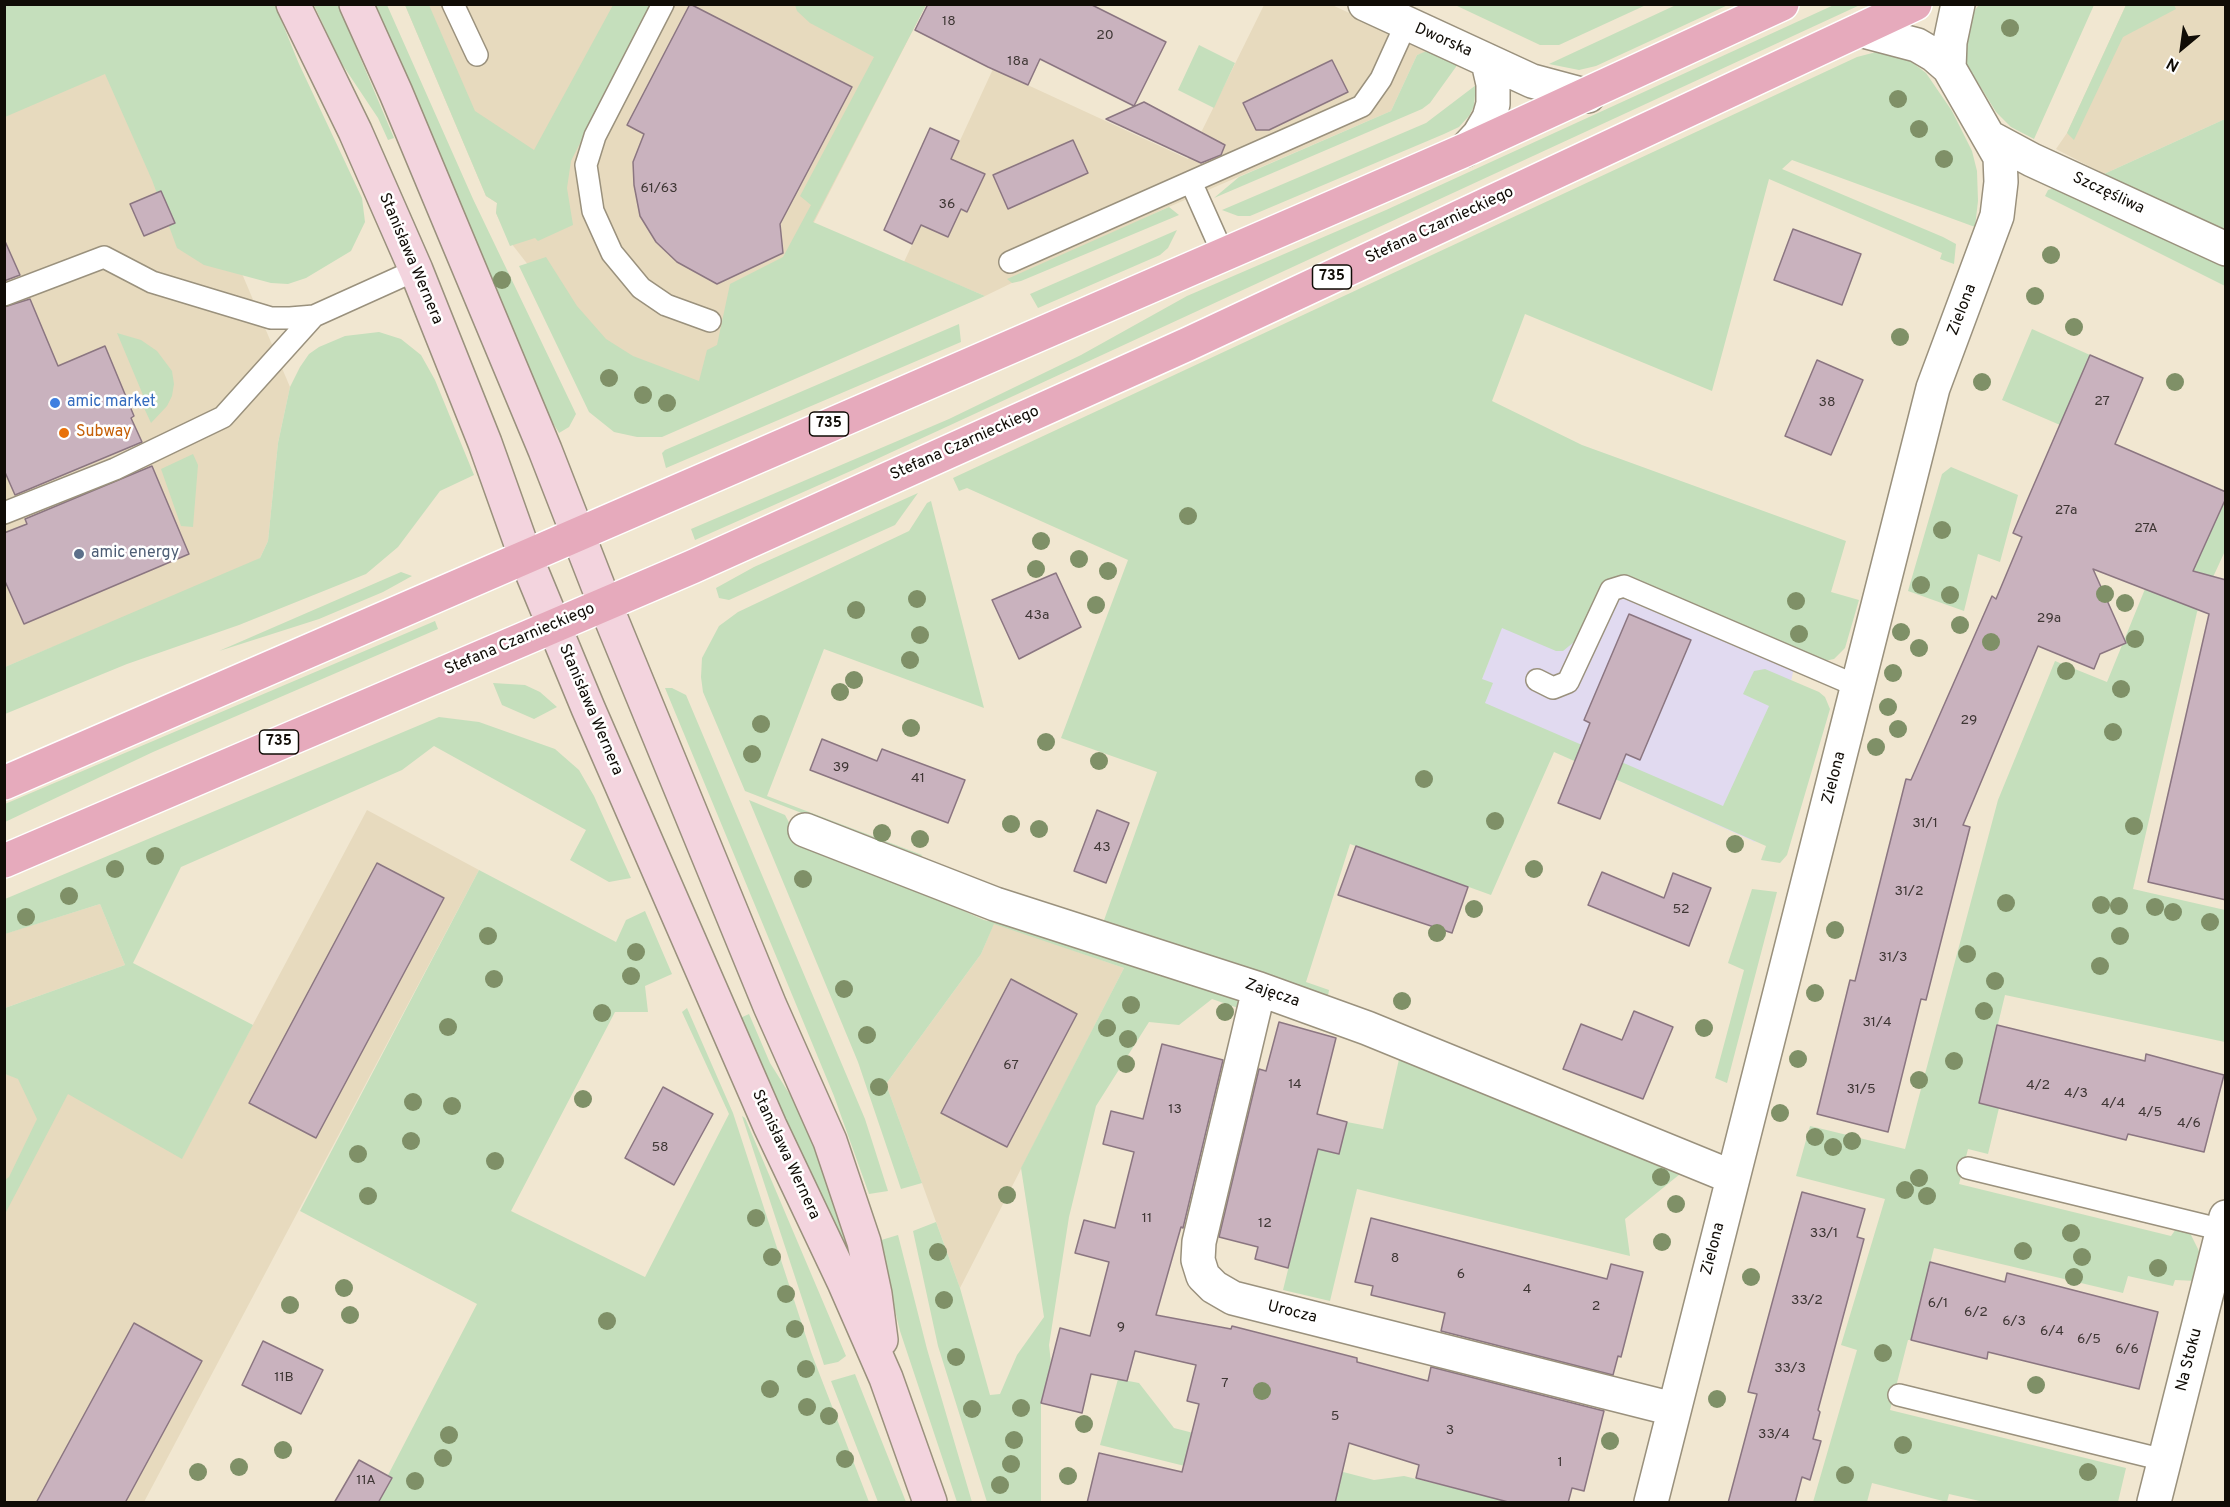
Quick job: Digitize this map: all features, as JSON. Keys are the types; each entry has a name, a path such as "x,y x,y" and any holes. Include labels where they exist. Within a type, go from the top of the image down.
{"main road":[{"name":"735","path":"4,783 526,558 576,533 1224,256 1588,96 1782,4"},
{"name":"Stefana Czarnieckiego","path":"4,861 555,626 1188,344 1915,4"}],"street":[{"name":"Stanisława Wernera","path":"293,4 354,131 416,270 485,443 526,558 765,1115 844,1282 886,1378 930,1503"},
{"name":"Stanisława Wernera","path":"356,4 396,93 545,450 576,533 770,1006 831,1141 864,1242 875,1294 886,1378"},
{"name":"Dworska","path":"1365,4 1488,63 1532,81 1588,96"},
{"path":"1949,68 1950,42 1958,4"},
{"name":"Zielona","path":"1651,1503 1732,1177 1780,1002 1933,388 1997,216 2001,182 2000,157 1949,68 1934,55 1917,45 1860,30"},
{"name":"Dworska","path":"1464,150 1479,135 1489,118 1493,104 1493,84 1488,63"},
{"name":"Szczęśliwa","path":"1991,138 2032,160 2226,249"},
{"name":"Zajęcza","path":"805,830 995,904 1258,989 1367,1028 1732,1177"},
{"name":"Urocza","path":"1258,989 1199,1242 1198,1260 1203,1276 1214,1287 1233,1298 1673,1409"},
{"name":"Na Stoku","path":"2154,1503 2224,1223"}],"lane":[{"path":"453,4 477,55"},
{"path":"663,4 595,136 586,165 592,211 612,254 641,288 666,305 710,321"},
{"path":"1010,262 1362,106 1381,80 1406,24"},
{"path":"1191,182 1224,256"},
{"path":"4,295 104,257 152,282 228,307 271,318 314,316 416,270"},
{"path":"4,513 115,470 223,417 314,316"},
{"path":"1537,680 1554,688 1568,682 1611,590 1624,586 1857,686"},
{"path":"1968,1168 2224,1223"},
{"path":"1899,1395 2164,1460"}],"shaded area":[{"path":"405,5 926,5 725,395 586,339 511,243 496,213 497,203 486,196"},
{"path":"1264,5 1332,5 1432,51 1417,55 1391,111 1164,209 985,296 904,262 993,69 1188,159"},
{"path":"2126,5 2225,5 2225,119 2104,174 2056,149 2067,133"},
{"path":"110,53 243,276 290,387 278,443 268,541 260,558 248,565 5,667 5,68"},
{"path":"1621,566 1796,659 1755,842 1469,713 1504,621"},
{"path":"367,810 479,870 144,1502 5,1502 5,1074 68,1093 182,1158"},
{"path":"100,904 125,965 5,1008 4,934"},
{"path":"994,923 1124,968 960,1288 886,1084 981,954"}],"green space":[{"path":"1678,4 1728,5 1596,66 1579,70 1549,64"},
{"path":"1836,4 1860,5 853,470 695,540 691,529 949,419 1081,355 1187,296 1386,210"},
{"path":"5,5 275,5 299,64 362,198 365,222 351,251 306,278 288,284 271,283 204,265 177,248 152,180 105,74 5,117"},
{"path":"314,5 338,5 394,138 388,140 378,118 340,61"},
{"path":"371,5 387,5 473,199 576,414 569,427 559,433 545,410"},
{"path":"405,5 429,5 475,111 534,150 613,5 650,5 571,161 567,188 573,225 538,241 535,238 510,246 496,213 497,203 486,196"},
{"path":"795,5 926,5 813,222 985,296 662,437 637,437 614,432 589,412 519,266 546,257 577,306 606,339 633,356 699,381 707,350 717,345 730,284 783,257 811,205 800,196 874,57 810,23 797,11"},
{"path":"1455,5 1646,5 1559,45 1540,45"},
{"path":"1979,5 2094,5 2034,139 2011,127 1996,112 1967,65 1963,47 1969,17"},
{"path":"2126,5 2174,5 2176,9 2123,37 2074,140 2067,133"},
{"path":"1199,45 1235,63 1214,108 1178,90"},
{"path":"1429,50 1458,64 1430,103 1422,109 1214,198 1239,177 1391,111 1417,55"},
{"path":"1880,51 1909,60 1926,73 1952,111 1972,151 1977,171 1978,201 1975,227 1792,160 1782,169 1956,244 1954,264 1940,259 1942,253 1769,179 1712,391 1525,314 1492,401 1582,445 1846,541 1831,592 1859,600 1845,648 1834,659 1820,662 1648,585 1593,604 1574,642 1563,651 1556,651 1502,628 1482,679 1493,683 1485,703 1723,806 1769,706 1743,694 1754,671 1765,669 1819,692 1825,697 1830,709 1787,855 1780,863 1761,860 1766,846 1554,752 1491,895 1350,844 1306,982 1329,990 1327,1002 1103,923 1157,772 1061,738 1128,560 967,488 959,491 953,478 1857,57"},
{"path":"1476,85 1474,106 1459,127 1250,216 1238,216 1222,210 1426,123"},
{"path":"2225,119 2225,232 2104,174"},
{"path":"2054,188 2225,267 2225,286 2045,196 2048,190"},
{"path":"1169,207 1179,215 1021,281 1012,283 1007,279"},
{"path":"1177,230 1168,248 1160,255 1038,308 1030,294"},
{"path":"959,324 961,342 666,468 662,453 665,450"},
{"path":"2032,329 2090,355 2060,425 2002,400"},
{"path":"379,332 401,339 421,355 435,380 474,475 440,491 398,547 366,574 239,625 127,664 5,714 5,667 260,558 268,541 278,443 290,387 300,367 309,354 319,347 345,336"},
{"path":"117,333 141,340 157,351 172,371 174,384 172,396 167,406 151,423 139,397 143,395"},
{"path":"193,454 198,465 193,527 181,526 161,469"},
{"path":"1951,467 2018,495 2000,562 1978,554 1964,611 1908,591 1942,474"},
{"path":"918,493 895,525 729,600 719,598 716,588 754,567"},
{"path":"2225,498 2225,551 2197,612 2133,889 2225,910 2225,1042 2005,995 1979,1103 1999,1108 1988,1154 1968,1149 1959,1184 2171,1236 2176,1229 2190,1233 2201,1255 2196,1281 2175,1280 2173,1286 2128,1276 2123,1293 1934,1248 1911,1340 1908,1340 1890,1410 2126,1468 2118,1502 1984,1502 1949,1494 1947,1502 1872,1483 1867,1502 1813,1502 1857,1350 1841,1345 1885,1199 1796,1176 1810,1126 1905,1149 1998,800 2055,661 2107,682 2145,589 2163,596"},
{"path":"931,501 984,708 824,649 767,796 922,855 920,859 745,791 703,692 701,677 702,658 719,626 738,612 909,531 927,503"},
{"path":"401,572 412,576 383,592 319,619 219,651"},
{"path":"435,621 438,629 153,752 5,822 5,804"},
{"path":"493,683 525,685 540,692 557,707 534,719 502,705"},
{"path":"665,688 672,688 686,695 865,1119 888,1191 869,1194 834,1096"},
{"path":"439,717 479,722 555,749 579,770 594,796 631,878 609,882 570,860 586,830 434,746 402,770 181,867 133,963 253,1025 182,1159 68,1094 5,1214 5,1180 9,1177 37,1119 18,1079 5,1074 5,1008 125,965 100,904 5,934 5,899"},
{"path":"749,800 785,815 792,828 843,857 984,920 1039,932 1236,996 1244,1002 1238,1008 1212,999 1179,1025 1149,1022 1096,1106 1069,1217 1049,1345 1051,1363 1041,1403 1041,1502 987,1502 938,1346 913,1231 936,1222 960,1288 990,1395 1000,1394 1017,1355 1044,1317 1021,1168 1124,968 994,924 981,954 886,1084 922,1183 901,1189 858,1062"},
{"path":"479,870 616,942 626,920 645,911 672,974 645,986 648,1012 615,1012 511,1211 645,1277 729,1114 682,1012 687,1008 733,1113 811,1352 869,1502 374,1502 477,1304 300,1211"},
{"path":"1752,889 1777,892 1727,1083 1715,1078 1744,970 1728,963"},
{"path":"749,1014 770,1063 799,1109 833,1190 850,1257 839,1260 738,1019"},
{"path":"1400,1055 1680,1174 1625,1219 1630,1256 1357,1189 1330,1301 1283,1290 1306,1197 1268,1136 1339,1153 1347,1122 1383,1129"},
{"path":"742,1116 745,1118 846,1356 838,1362 824,1365"},
{"path":"898,1235 927,1349 972,1502 957,1502 900,1331 878,1241"},
{"path":"855,1374 906,1502 878,1502 831,1381"},
{"path":"1118,1379 1139,1383 1174,1428 1374,1480 1404,1476 1512,1502 1330,1502 1100,1445"}],"building":[{"path":"690,4 852,87 780,224 783,253 717,284 677,262 656,242 640,216 634,185 633,162 644,134 627,125"},
{"path":"928,4 1090,4 1166,42 1134,106 1040,59 1028,85 988,67 915,30"},
{"path":"1332,60 1348,92 1269,130 1256,130 1243,103"},
{"path":"1144,102 1225,145 1221,155 1201,163 1106,119"},
{"path":"930,128 959,141 951,159 985,174 967,212 961,209 948,237 921,225 912,244 884,230"},
{"path":"1073,140 1088,173 1008,209 993,175"},
{"path":"161,191 175,223 144,236 130,204"},
{"path":"1793,229 1861,254 1842,305 1774,280"},
{"path":"4,239 20,275 4,281"},
{"path":"30,299 58,366 105,346 134,416 131,418 142,442 15,495 4,470 4,307"},
{"path":"2090,355 2143,378 2115,444 2226,492 2226,498 2193,571 2226,580 2226,900 2148,882 2209,614 2093,569 2126,643 2100,654 2094,669 2038,646 1963,825 1970,827 1926,1000 1921,999 1888,1132 1817,1114 1850,980 1855,981 1906,779 1911,780 1992,596 1996,599 2022,537 2013,533"},
{"path":"1817,360 1863,380 1831,455 1785,436"},
{"path":"152,466 189,554 24,624 4,579 4,533 27,524 25,519"},
{"path":"1056,573 1081,627 1019,659 992,600"},
{"path":"1629,614 1691,640 1640,760 1626,754 1600,819 1558,803 1590,723 1584,720"},
{"path":"822,739 877,761 882,749 965,780 948,823 810,770"},
{"path":"1097,810 1129,823 1106,883 1074,871"},
{"path":"1356,846 1468,887 1452,933 1338,895"},
{"path":"377,863 444,898 316,1138 249,1103"},
{"path":"1602,872 1664,898 1673,873 1711,888 1689,946 1588,905"},
{"path":"1011,979 1077,1014 1007,1147 941,1113"},
{"path":"1634,1011 1673,1027 1643,1099 1563,1069 1581,1024 1622,1040"},
{"path":"1279,1022 1336,1038 1317,1114 1347,1122 1339,1154 1318,1149 1288,1268 1255,1259 1258,1247 1219,1237 1259,1069 1266,1071"},
{"path":"1997,1025 2145,1061 2146,1054 2224,1075 2204,1152 2128,1134 2126,1140 1979,1103"},
{"path":"1162,1044 1223,1060 1183,1228 1181,1227 1156,1315 1231,1329 1232,1326 1357,1358 1357,1362 1428,1381 1431,1367 1604,1411 1584,1491 1572,1488 1568,1503 1512,1503 1416,1478 1419,1465 1349,1443 1335,1503 1087,1503 1099,1453 1182,1472 1199,1404 1187,1401 1196,1365 1135,1351 1127,1381 1091,1374 1082,1413 1041,1403 1060,1328 1090,1336 1109,1262 1075,1253 1084,1220 1115,1228 1134,1152 1103,1144 1111,1111 1143,1119"},
{"path":"663,1087 713,1114 674,1185 625,1158"},
{"path":"1802,1192 1865,1209 1857,1237 1864,1239 1818,1410 1820,1412 1813,1439 1821,1441 1810,1480 1802,1477 1795,1503 1728,1503 1757,1394 1748,1392"},
{"path":"1371,1218 1607,1279 1611,1264 1643,1272 1621,1357 1618,1356 1613,1375 1441,1331 1445,1313 1371,1295 1373,1286 1355,1282"},
{"path":"1930,1262 2005,1282 2007,1273 2158,1312 2139,1389 1988,1352 1987,1359 1911,1340"},
{"path":"134,1323 202,1361 125,1503 36,1503"},
{"path":"263,1341 323,1370 301,1414 242,1385"},
{"path":"359,1460 392,1478 378,1503 334,1503"}],"place":[{"name":"amic market","path":"55,403"},
{"name":"Subway","path":"64,433"},
{"name":"amic energy","path":"79,554"}]}
